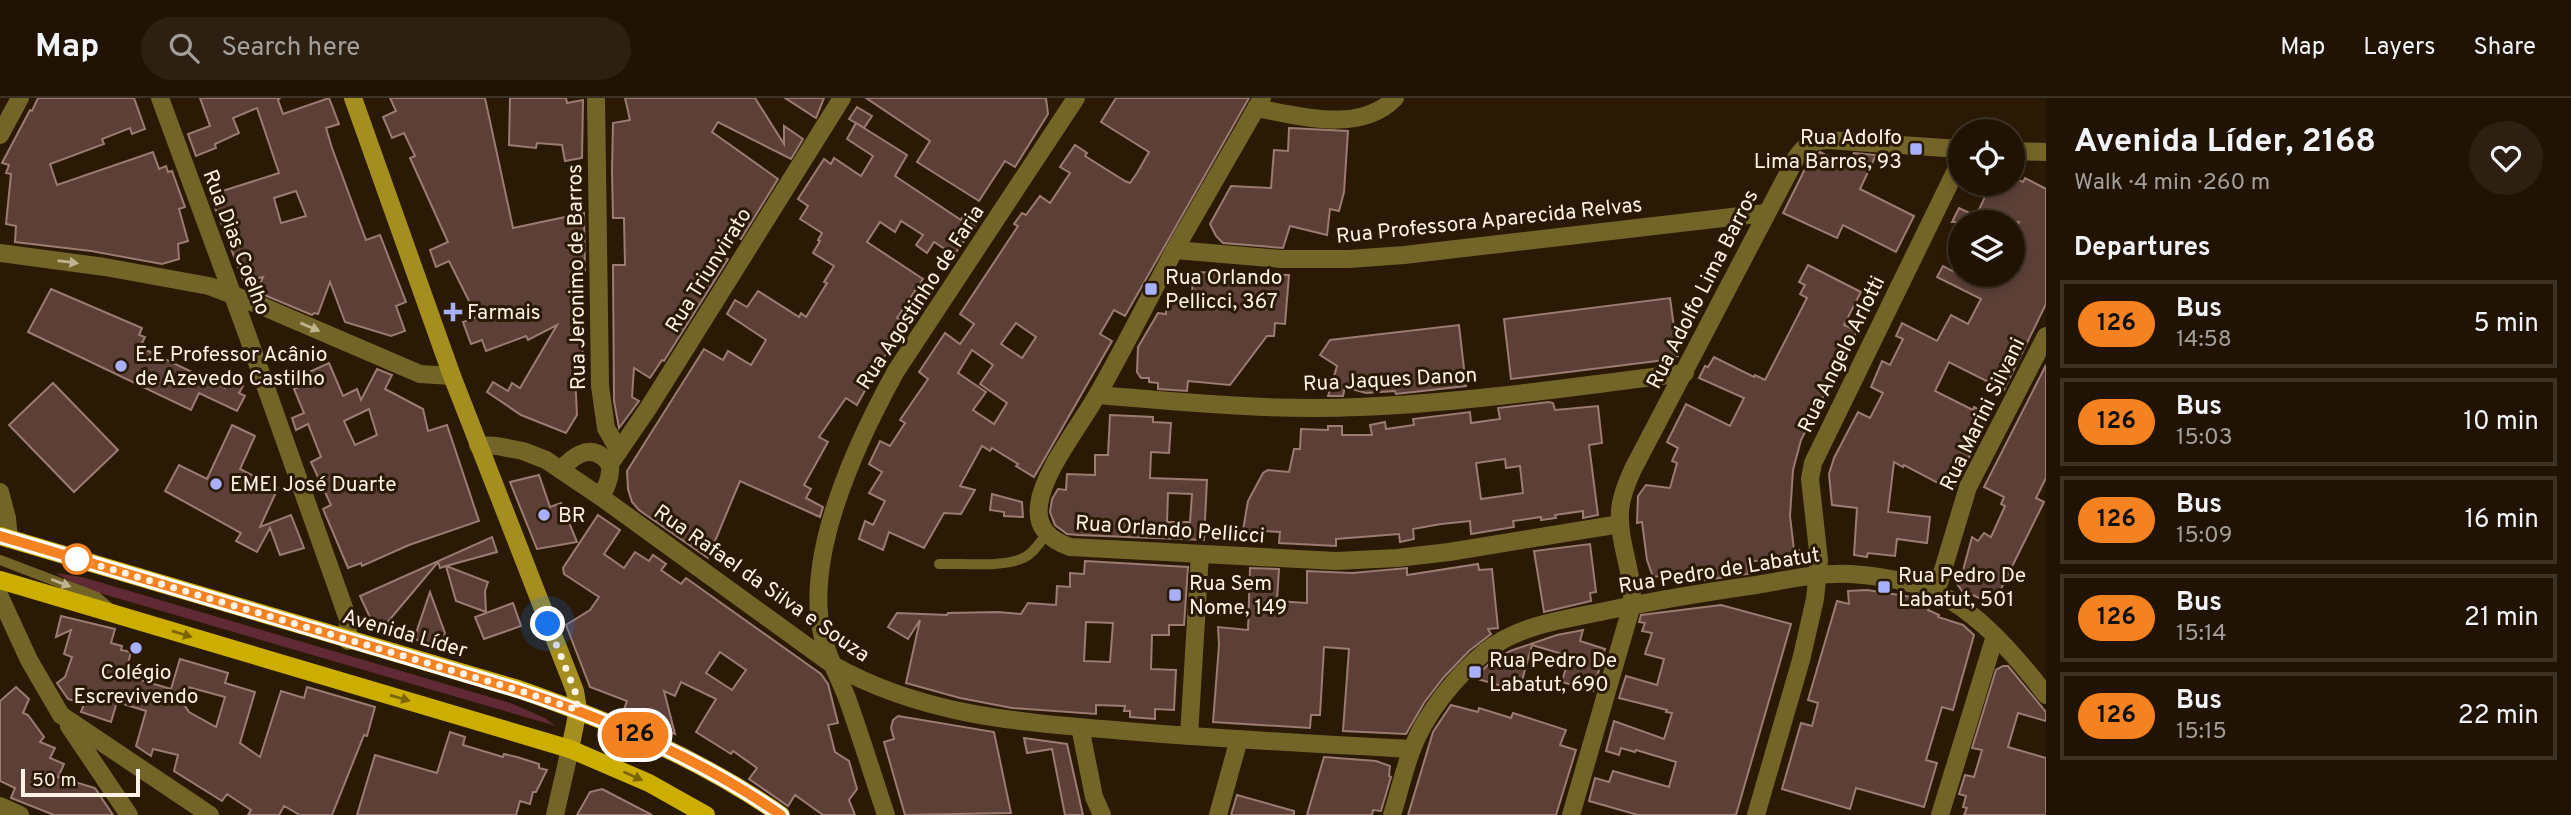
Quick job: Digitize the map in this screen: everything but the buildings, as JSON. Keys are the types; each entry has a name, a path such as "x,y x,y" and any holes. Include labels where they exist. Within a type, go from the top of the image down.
{"main road":[{"path":"353,98 452,376 575,691 578,710 570,749"},
{"name":"Avenida Líder","path":"3,542 348,640 578,710 676,752 750,793 781,815"},
{"path":"0,580 570,749 649,783 706,815"}],"street":[{"path":"0,135 20,98"},
{"name":"Rua Dias Coelho","path":"160,98 348,619 348,640"},
{"name":"Rua Jeronimo de Barros","path":"596,98 600,386 606,428 614,458"},
{"name":"Rua Triunvirato","path":"601,497 614,458 842,98"},
{"path":"1259,103 1338,120 1365,116 1387,107 1395,98"},
{"name":"Rua Agostinho de Faria","path":"886,815 847,699 821,633 820,575 835,506 857,449 896,371 1072,100"},
{"name":"Rua Orlando Pellicci","path":"1259,103 1175,250 1098,395 1047,479 1039,505 1039,522 1046,535 1055,542 1070,547 1336,561 1397,558 1620,524"},
{"name":"Rua Adolfo Lima Barros","path":"1632,605 1631,577 1620,524 1624,492 1633,469 1796,158 1805,146 1814,141 1828,139 1948,148"},
{"path":"2025,151 2046,152"},
{"name":"Rua Angelo Arlotti","path":"1756,815 1801,660 1819,577 1810,479 1813,463 1948,187"},
{"name":"Rua Professora Aparecida Relvas","path":"1175,250 1281,259 1349,259 1404,255 1766,212"},
{"path":"0,253 171,278 232,294 420,374 452,376"},
{"name":"Rua Marini Silvani","path":"1936,593 1968,487 2046,336"},
{"name":"Rua Jaques Danon","path":"1098,395 1277,408 1358,407 1456,400 1685,373"},
{"name":"Rua Rafael da Silva e Souza","path":"478,445 523,451 546,460 833,665 892,694 997,720 1189,736 1412,749"},
{"path":"561,470 575,456 588,452 614,458"},
{"path":"0,492 7,518 3,542"},
{"path":"1189,736 1199,554"},
{"name":"Rua Pedro de Labatut","path":"1392,815 1412,749 1430,714 1465,671 1486,651 1504,640 1545,624 1632,605 1709,591 1849,574 1915,584 1936,593 1978,621 2015,654 2046,695"},
{"path":"0,597 29,660 61,715 130,815"},
{"path":"1571,815 1632,605"},
{"path":"1940,815 1995,636"},
{"path":"61,715 210,815"},
{"path":"1080,727 1094,797 1102,815"},
{"path":"1217,815 1239,739"},
{"path":"555,813 570,749"},
{"path":"0,806 20,815"}],"lane":[{"path":"939,564 1009,562 1023,559 1046,535"},
{"path":"0,560 97,597 117,615"}],"shaded area":[{"path":"56,573 82,577 513,704 545,718 556,726 79,587"}],"bus line":[{"name":"126","path":"0,536 578,710 676,752 750,793 781,815"}],"place":[{"name":"Rua Adolfo Lima Barros, 93","path":"1916,149"},
{"name":"Rua Orlando Pellicci, 367","path":"1151,289"},
{"name":"Farmais","path":"453,312"},
{"name":"E.E Professor Acânio de Azevedo Castilho","path":"121,366"},
{"name":"EMEI José Duarte","path":"216,484"},
{"name":"BR","path":"544,515"},
{"name":"Rua Pedro De Labatut, 501","path":"1884,587"},
{"name":"Rua Sem Nome, 149","path":"1175,595"},
{"name":"Colégio Escrevivendo","path":"136,648"},
{"name":"Rua Pedro De Labatut, 690","path":"1475,672"}],"route":[{"path":"77,559 578,710 575,691 548,624"}]}
